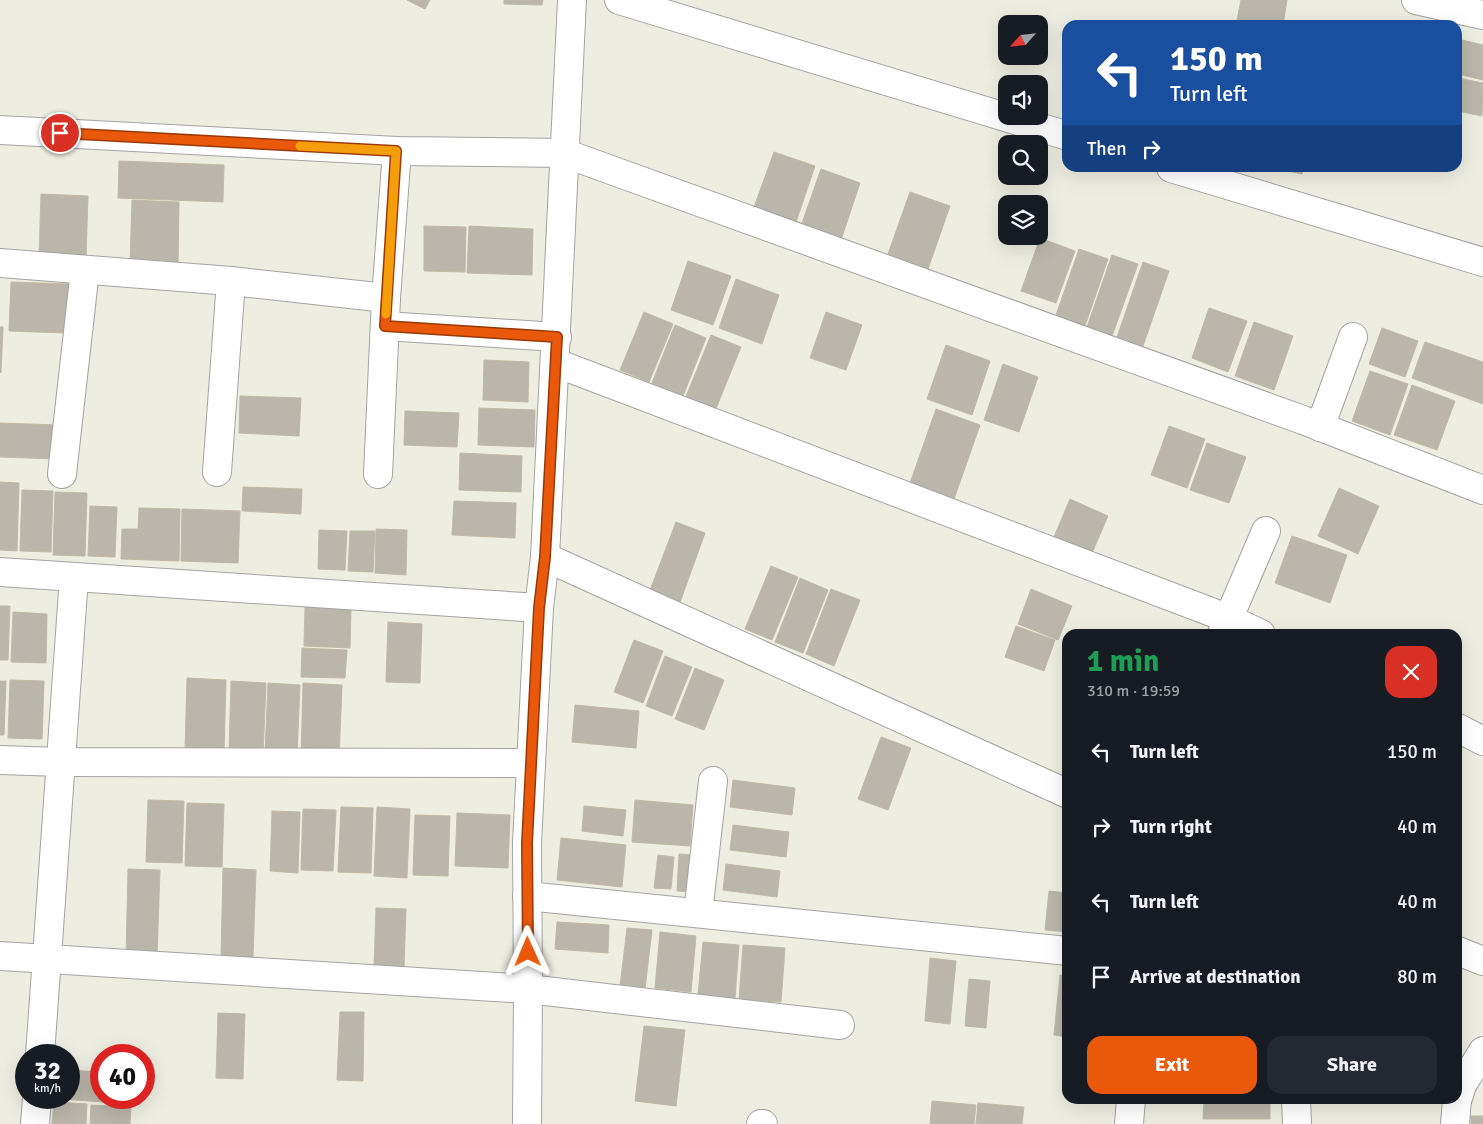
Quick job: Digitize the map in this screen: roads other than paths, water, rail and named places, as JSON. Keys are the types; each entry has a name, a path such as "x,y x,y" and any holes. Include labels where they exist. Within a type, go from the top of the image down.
{"street":[{"path":"527,1124 527,843 539,608 545,557 572,0"},
{"path":"619,0 1062,134"},
{"path":"1432,2 1483,15"},
{"path":"0,130 396,151 564,153 1320,427 1483,490"},
{"path":"378,474 386,298 396,151"},
{"path":"1184,172 1483,262"},
{"path":"0,263 231,281 386,298"},
{"path":"62,474 85,270"},
{"path":"217,472 231,281"},
{"path":"385,326 556,350 1225,626 1238,629"},
{"path":"1320,427 1353,337"},
{"path":"1225,626 1266,531"},
{"path":"545,557 1062,791"},
{"path":"0,572 539,608"},
{"path":"41,1044 74,577"},
{"path":"1462,730 1483,741"},
{"path":"0,760 61,762 531,763"},
{"path":"698,913 713,782"},
{"path":"527,896 1062,950"},
{"path":"1462,953 1483,961"},
{"path":"0,956 528,989 840,1025"},
{"path":"1462,1085 1483,1051"},
{"path":"1128,1124 1130,1104"},
{"path":"1296,1104 1297,1124"},
{"path":"1455,1124 1457,1104"},
{"path":"35,1124 36,1109"}]}
